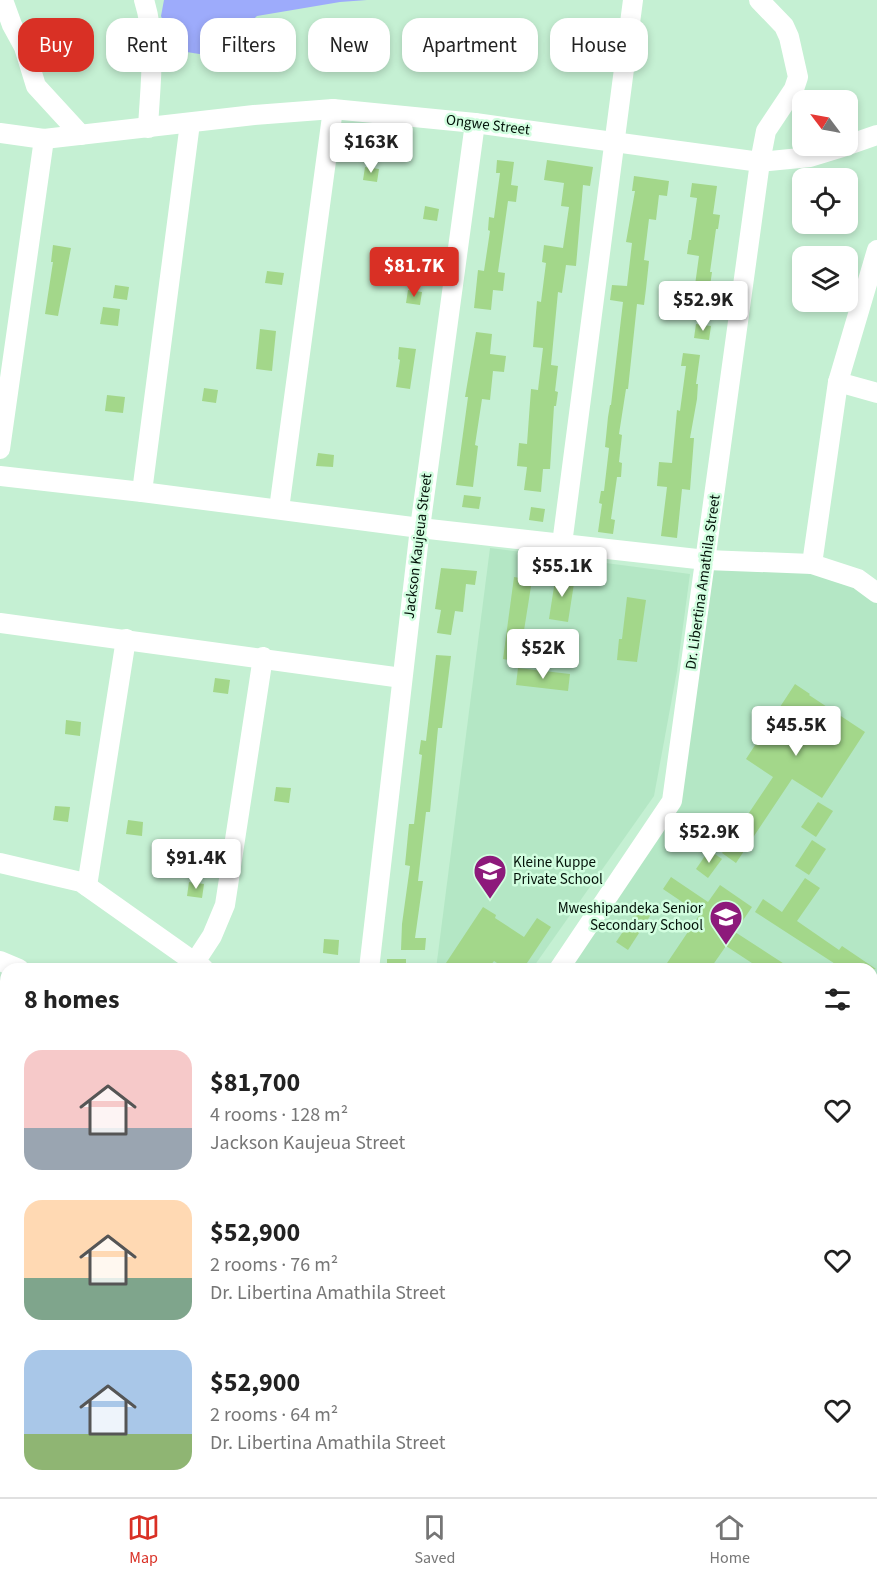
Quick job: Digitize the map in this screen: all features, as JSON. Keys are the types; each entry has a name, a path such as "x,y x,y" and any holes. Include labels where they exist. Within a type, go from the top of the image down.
{"street":[{"path":"3,0 12,25 24,47 36,86 81,135"},
{"path":"145,0 150,22 151,47 148,128"},
{"path":"562,544 633,0"},
{"name":"Dr. Libertina Amathila Street","path":"563,963 672,801 765,131 794,89 798,77 789,37 784,26 759,0"},
{"path":"279,509 333,110"},
{"name":"Ongwe Street","path":"0,133 44,139 333,110 476,123 760,162 816,156"},
{"path":"142,492 190,123"},
{"name":"Jackson Kaujeua Street","path":"370,963 420,528 476,123"},
{"name":"Ongwe Street","path":"858,141 877,135"},
{"path":"0,449 44,139"},
{"path":"812,564 838,382 877,250"},
{"path":"838,382 877,393"},
{"path":"0,476 420,528 706,560 812,564 858,579 877,593"},
{"path":"0,623 263,657 402,678"},
{"path":"87,886 126,639"},
{"path":"200,963 225,905 263,657"},
{"path":"0,863 74,879 195,963"}],"shaded area":[{"path":"490,548 690,574 677,671 654,796 536,963 437,963"},
{"name":"Mweshipandeka Senior Secondary School","path":"706,560 812,564 877,593 877,963 563,963 672,801"}],"water":[{"path":"164,0 367,0 340,2 255,18 200,18 200,54 188,52 188,18 162,18"}],"building":[{"path":"497,160 514,162 511,185 518,186 516,202 508,201 498,272 505,273 503,291 493,290 491,310 474,308 478,270 484,271 490,231 488,230 489,217 494,218 500,173 496,173"},
{"path":"547,160 593,167 590,186 583,185 576,266 566,265 562,293 558,292 551,365 558,366 555,391 558,392 556,406 554,406 550,469 543,469 541,492 524,490 527,467 517,466 519,443 527,444 531,389 538,390 543,348 533,347 537,301 541,302 546,263 542,262 544,245 563,248 569,207 561,206 564,183 544,180"},
{"path":"365,167 379,169 377,182 363,180"},
{"path":"634,176 669,181 667,196 659,195 656,220 649,219 644,260 649,261 644,305 637,304 628,389 626,389 619,434 622,435 619,462 622,463 621,477 617,477 611,519 615,520 613,534 598,532 602,504 599,503 601,491 604,491 609,448 605,447 608,417 623,302 610,300 612,285 627,286 632,243 626,242 635,191 632,191"},
{"path":"692,183 717,186 713,214 720,215 718,229 716,229 710,286 695,285 699,256 687,254 697,198 690,197"},
{"path":"425,206 439,209 437,221 423,219"},
{"path":"53,245 71,248 58,316 45,314 53,262 51,262"},
{"path":"267,271 284,273 282,285 265,283"},
{"path":"115,285 129,287 127,300 113,298"},
{"path":"408,290 422,292 420,305 406,303"},
{"path":"676,298 697,301 695,315 674,313"},
{"path":"103,307 120,309 118,326 100,324"},
{"path":"696,324 711,326 709,340 694,338"},
{"path":"260,329 276,331 272,371 256,369"},
{"path":"476,332 492,334 490,354 506,356 504,372 493,371 490,400 482,399 475,445 478,446 473,487 456,485 468,397 465,397"},
{"path":"399,347 416,349 410,389 396,387 400,360 398,359"},
{"path":"683,353 700,355 696,384 698,384 697,399 690,438 694,438 690,490 682,489 677,538 661,536 667,487 657,486 659,462 672,463 677,410 680,411 686,366 681,366"},
{"path":"204,388 218,390 216,403 202,401"},
{"path":"107,395 125,397 123,413 105,411"},
{"path":"318,453 334,455 333,467 316,466"},
{"path":"464,495 481,497 479,509 462,507"},
{"path":"531,507 545,509 543,522 529,520"},
{"path":"441,568 477,571 475,585 466,584 463,612 455,611 451,635 437,633 441,610 435,609"},
{"path":"556,574 575,577 568,622 549,619"},
{"path":"514,577 532,580 519,662 503,659"},
{"path":"627,597 646,600 637,662 617,660"},
{"path":"436,655 451,656 442,728 438,728 430,812 426,812 418,881 423,881 415,938 426,938 425,950 401,950 410,866 405,865 409,824 414,824 422,755 419,754 421,740 426,741"},
{"path":"518,668 570,674 568,691 516,685"},
{"path":"215,678 230,680 228,694 213,692"},
{"path":"795,684 865,732 822,798 792,779 736,863 722,853 773,777 746,759"},
{"path":"66,720 81,722 80,736 65,734"},
{"path":"276,787 291,788 289,803 274,801"},
{"path":"818,802 833,811 816,837 801,827"},
{"path":"55,806 70,807 68,822 53,820"},
{"path":"128,820 143,822 142,836 126,834"},
{"path":"812,840 826,849 809,875 795,866"},
{"path":"709,850 722,859 708,878 696,869"},
{"path":"671,877 708,902 720,885 752,907 735,932 783,963 752,963 726,946 714,963 667,963 700,914 663,889"},
{"path":"805,878 820,888 797,921 839,950 842,946 867,963 834,963 755,912 763,899 782,912"},
{"path":"189,882 204,884 202,898 187,896"},
{"path":"641,905 652,913 628,950 616,942"},
{"path":"483,907 524,937 537,918 551,927 527,963 497,963 494,961 492,963 446,963"},
{"path":"324,939 339,940 338,955 323,953"},
{"path":"387,959 406,959 406,963 387,963"}],"place":[{"name":"Kleine Kuppe Private School","path":"490,900"},
{"name":"Mweshipandeka Senior Secondary School","path":"726,946"}]}
